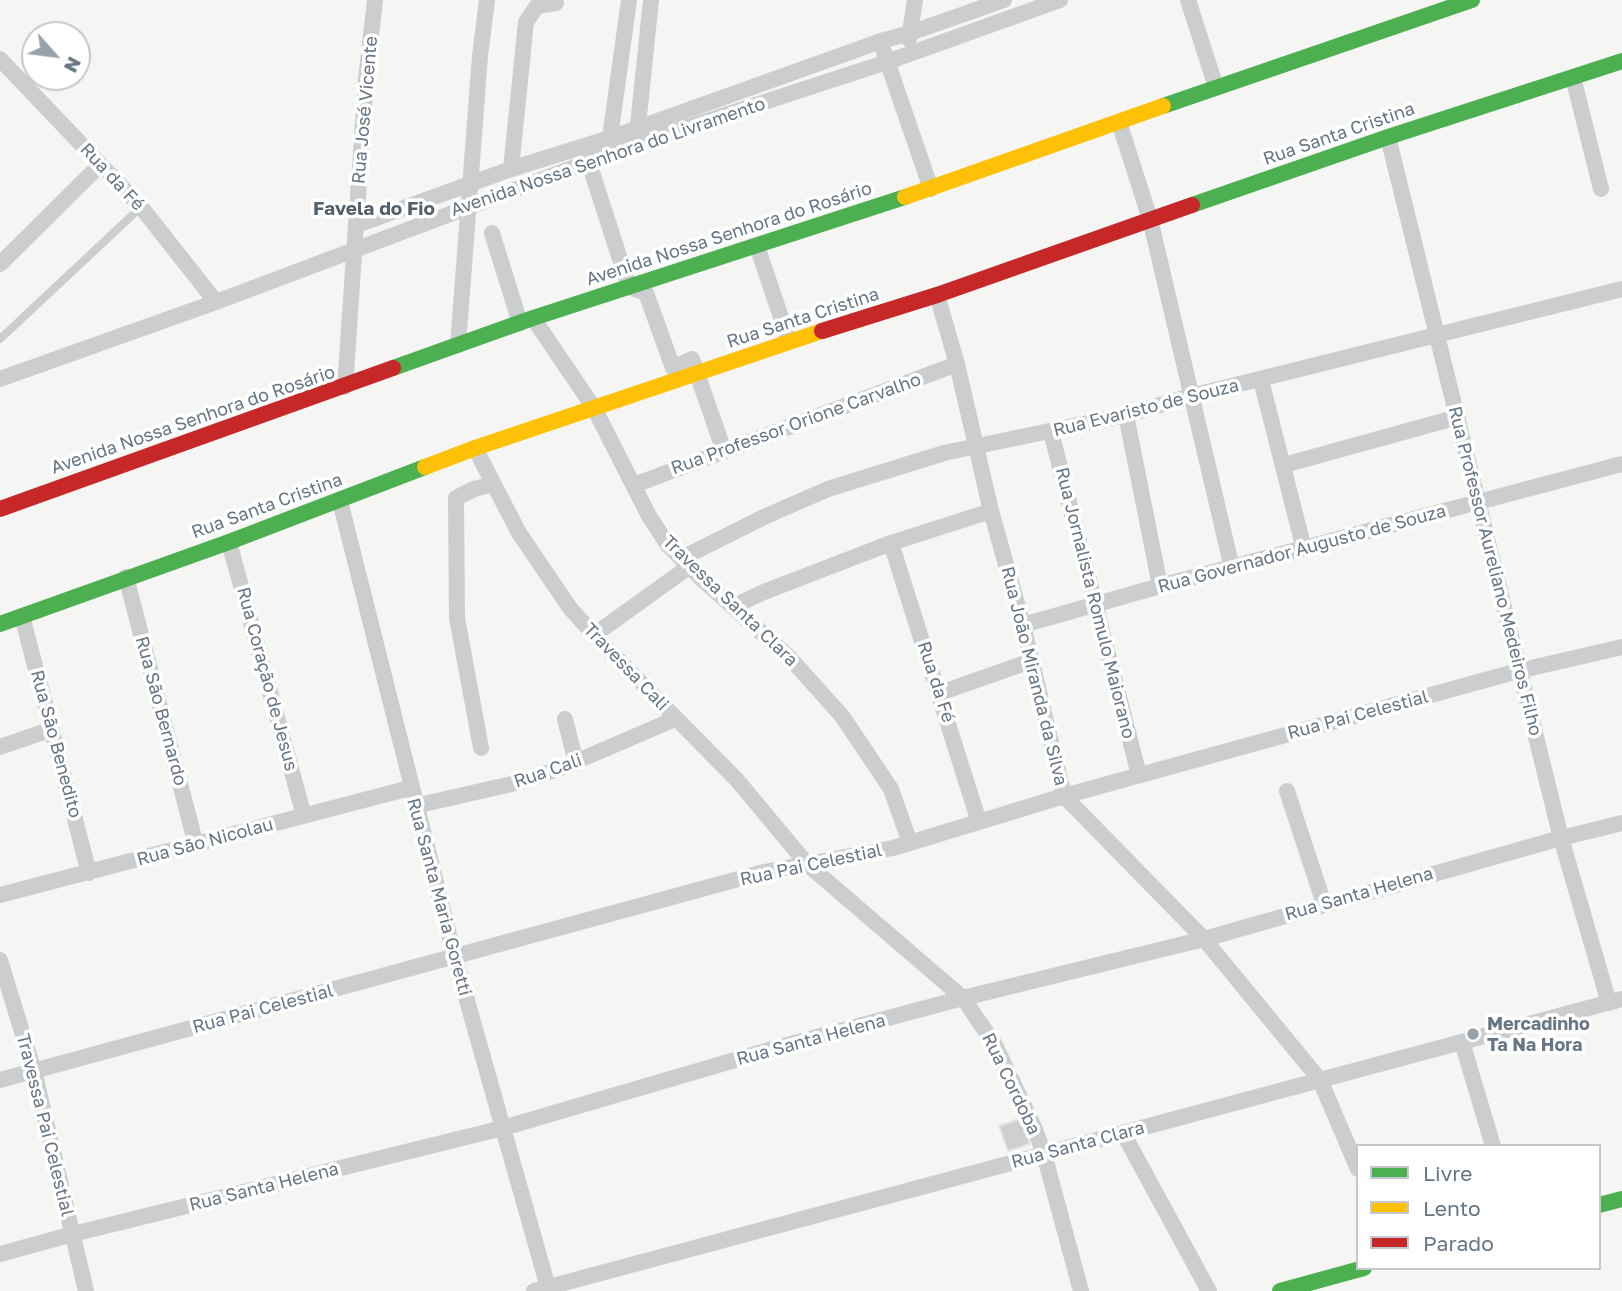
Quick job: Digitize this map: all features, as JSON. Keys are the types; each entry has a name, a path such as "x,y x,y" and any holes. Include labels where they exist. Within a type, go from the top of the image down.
{"main road":[{"name":"Avenida Nossa Senhora do Rosário","path":"0,509 526,321 931,189 1216,87 1472,0"},
{"name":"Rua Santa Cristina","path":"0,624 229,542 475,448 789,341 937,295 1388,137 1622,61"},
{"path":"1601,1204 1622,1199"},
{"path":"1280,1291 1357,1270"}],"street":[{"name":"Rua José Vicente","path":"345,387 366,79 375,0"},
{"path":"458,345 487,0"},
{"path":"609,146 628,0"},
{"path":"636,144 651,0"},
{"path":"907,53 915,0"},
{"name":"Avenida Nossa Senhora do Livramento","path":"1,378 216,302 589,163 638,127 1004,0"},
{"name":"Avenida Nossa Senhora do Livramento","path":"358,225 511,169 609,146 636,144 887,62 1060,0"},
{"path":"1188,0 1216,87"},
{"path":"511,169 526,22 537,6 556,3"},
{"path":"881,41 931,189"},
{"name":"Rua da Fé","path":"0,59 141,207 216,302"},
{"path":"1573,77 1601,189"},
{"path":"1119,122 1150,219 1232,568"},
{"name":"Rua Professor Aureliano Medeiros Filho","path":"1388,137 1560,838 1616,1001"},
{"path":"589,163 629,287 646,293 673,368 692,359 724,451"},
{"path":"0,264 100,165"},
{"name":"Travessa Santa Clara","path":"492,233 526,321 594,408 649,516 668,545 789,657 842,716 891,789 910,843"},
{"path":"757,246 789,341"},
{"name":"Rua Evaristo de Souza","path":"594,635 686,562 764,517 828,489 944,453 1126,415 1191,396 1622,289"},
{"name":"Rua João Miranda da Silva","path":"937,295 957,364 975,448 1023,625 1064,796 1204,939 1320,1080 1356,1164"},
{"name":"Rua Professor Orione Carvalho","path":"634,485 957,364"},
{"path":"1261,380 1304,550"},
{"path":"1126,415 1160,586"},
{"path":"1284,465 1458,417"},
{"name":"Rua Jornalista Romulo Maiorano","path":"1051,432 1139,775"},
{"name":"Travessa Cali","path":"475,448 519,533 570,608 737,780 807,864"},
{"name":"Rua Governador Augusto de Souza","path":"1023,625 1160,586 1622,464"},
{"path":"481,748 457,618 456,498 493,484"},
{"name":"Rua Santa Maria Goretti","path":"340,500 410,788 503,1128 544,1290"},
{"path":"734,606 891,542 991,511"},
{"name":"Rua Coração de Jesus","path":"229,542 304,816"},
{"name":"Rua da Fé","path":"891,542 979,822"},
{"name":"Rua São Bernardo","path":"126,577 196,845"},
{"name":"Rua São Benedito","path":"22,615 89,873"},
{"name":"Rua Pai Celestial","path":"0,1080 764,872 910,843 1139,775 1518,671 1622,647"},
{"path":"940,693 1031,661"},
{"path":"565,719 576,763"},
{"name":"Rua Cali","path":"415,806 516,783 576,763 675,719"},
{"path":"0,747 52,729"},
{"name":"Rua São Nicolau","path":"0,895 410,788"},
{"path":"1287,790 1324,904"},
{"name":"Rua Santa Helena","path":"0,1254 503,1128 776,1048 962,998 1204,939 1622,822"},
{"name":"Rua Cordoba","path":"807,864 962,998 995,1045 1044,1154 1081,1291"},
{"name":"Travessa Pai Celestial","path":"0,960 34,1071 86,1291"},
{"name":"Rua Santa Clara","path":"544,1290 1616,1001"},
{"path":"1462,1042 1492,1144"},
{"path":"1124,1133 1209,1291"}],"lane":[{"path":"0,339 141,207"}],"building":[{"path":"1022,1118 1030,1144 1008,1151 999,1126"}],"traffic: fast":[{"path":"1163,106 1472,0"},
{"path":"1192,205 1388,137 1622,61"},
{"path":"393,368 533,318 905,197"},
{"path":"0,624 229,542 425,467"},
{"path":"1601,1204 1622,1199"},
{"path":"1280,1291 1357,1270"}],"traffic: slow":[{"path":"905,197 1163,106"},
{"path":"425,467 822,331"}],"traffic: jam":[{"path":"822,331 937,295 1192,205"},
{"path":"0,509 393,368"}],"place":[{"name":"Mercadinho Ta Na Hora","path":"1473,1034"}],"district":[{"name":"Favela do Fio","path":"374,209"}]}
